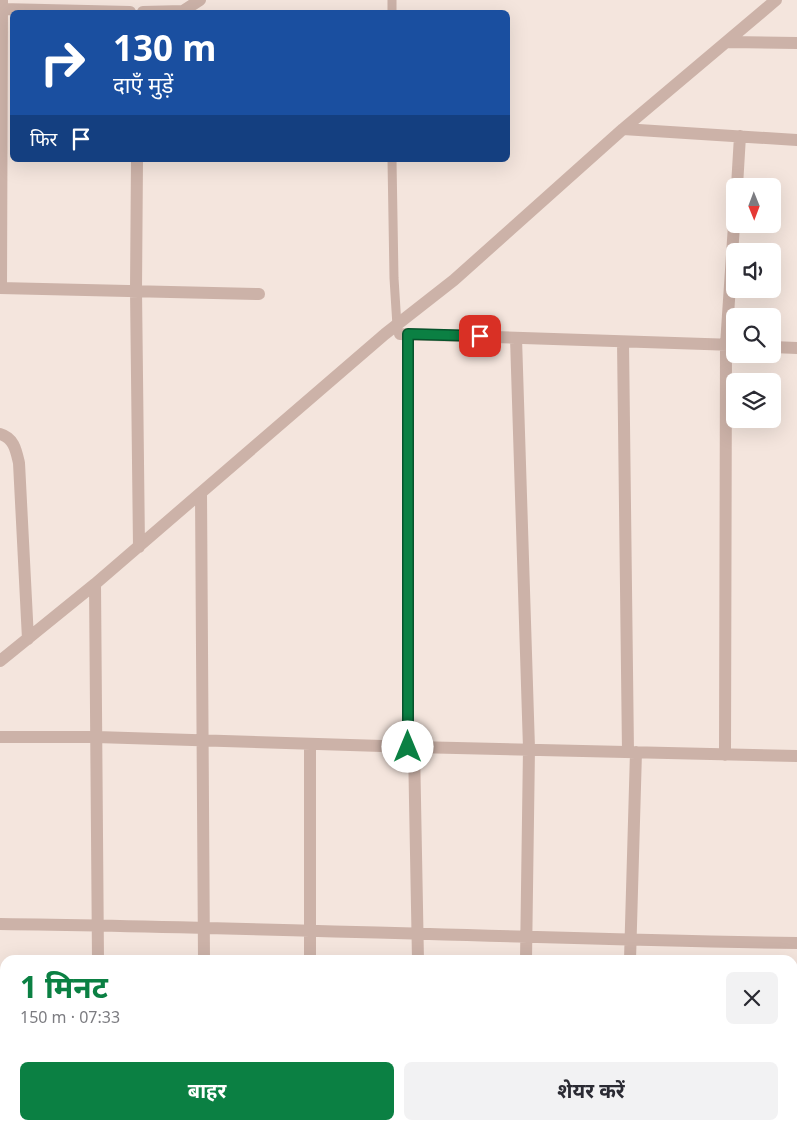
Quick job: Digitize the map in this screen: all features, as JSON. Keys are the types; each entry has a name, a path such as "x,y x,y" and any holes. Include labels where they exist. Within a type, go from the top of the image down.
{"street":[{"path":"184,10 200,0"},
{"path":"0,661 139,547 385,334 454,280 623,129 776,0"},
{"path":"78,10 2,4 1,288 259,294"},
{"path":"728,42 797,43"},
{"path":"623,129 797,140"},
{"path":"737,178 740,136"},
{"path":"137,162 136,290 139,547"},
{"path":"732,308 734,233"},
{"path":"385,334 726,345"},
{"path":"408,334 411,747 419,933 418,955"},
{"path":"516,338 529,748 526,955"},
{"path":"623,342 632,752 630,955"},
{"path":"781,347 797,348"},
{"path":"725,755 731,363"},
{"path":"0,434 10,438 14,443 19,463 28,639"},
{"path":"201,493 204,955"},
{"path":"95,584 98,955"},
{"path":"0,737 96,736 411,747 529,748 797,756"},
{"path":"310,744 310,955"},
{"path":"0,924 204,926 631,941 797,943"}],"lane":[{"path":"392,162 394,278 397,326"}],"route":[{"path":"408,747 408,334 480,336"}]}
